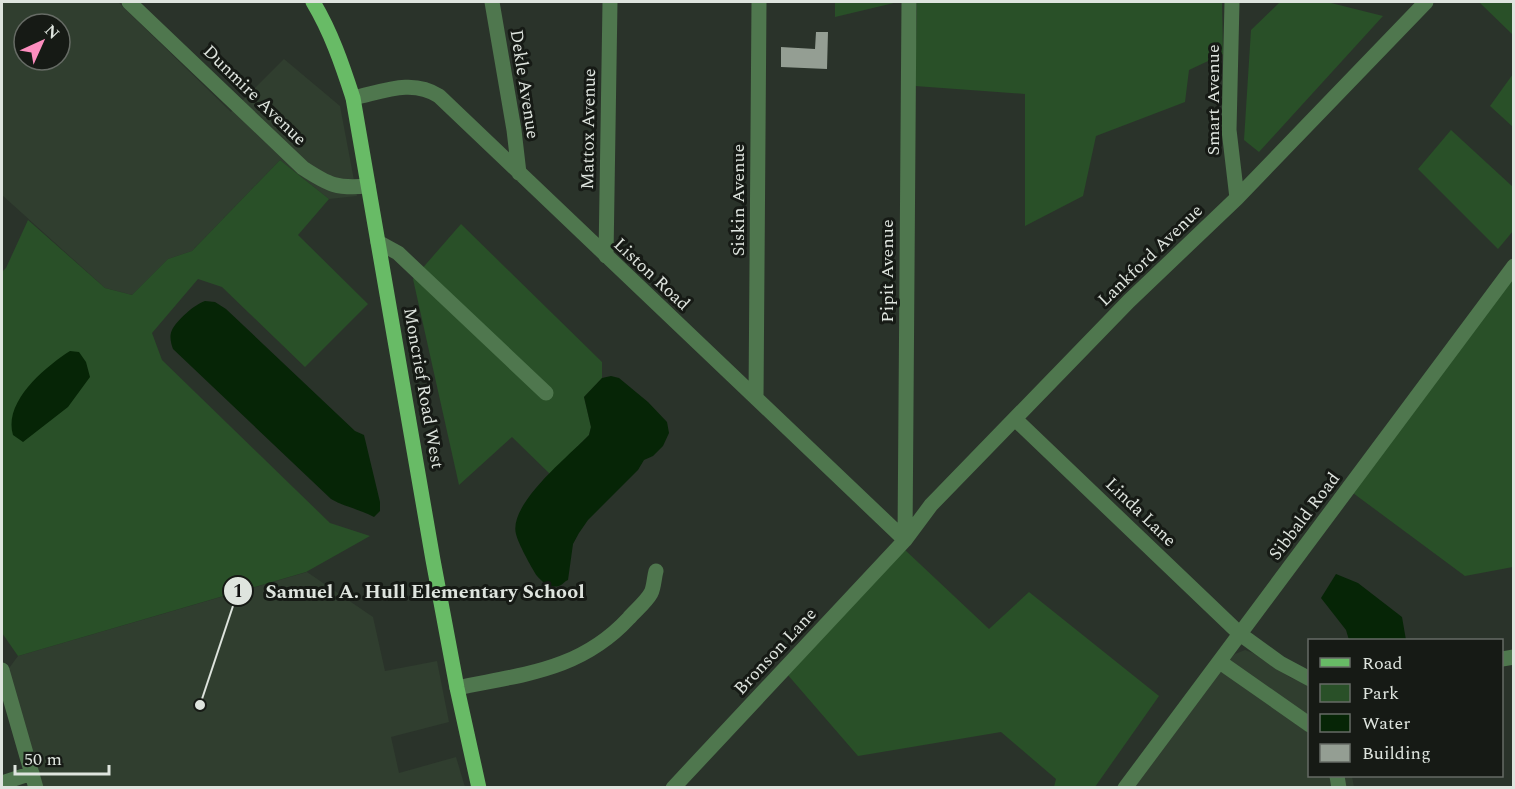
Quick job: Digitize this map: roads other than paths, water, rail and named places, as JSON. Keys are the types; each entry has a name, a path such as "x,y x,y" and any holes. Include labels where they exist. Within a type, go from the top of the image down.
{"main road":[{"name":"Moncrief Road West","path":"313,2 340,56 353,98 457,688 479,788"}],"street":[{"name":"Dunmire Avenue","path":"129,2 303,168 338,187 368,186"},
{"name":"Dekle Avenue","path":"492,2 519,173"},
{"name":"Mattox Avenue","path":"606,256 610,2"},
{"name":"Siskin Avenue","path":"756,398 759,2"},
{"name":"Pipit Avenue","path":"905,540 909,2"},
{"name":"Smart Avenue","path":"1232,2 1229,130 1237,198"},
{"name":"Lankford Avenue","path":"905,540 931,505 1129,301 1237,198 1426,2"},
{"name":"Liston Road","path":"353,98 404,86 417,86 439,96 905,540"},
{"path":"378,242 398,254 546,393"},
{"name":"Sibbald Road","path":"1125,788 1514,266"},
{"name":"Linda Lane","path":"1015,419 1240,634 1280,663 1308,678"},
{"name":"Bronson Lane","path":"673,788 905,540"},
{"path":"457,688 536,672 569,662 594,648 619,629 650,594 656,571"},
{"path":"1220,662 1308,724"},
{"path":"2,670 34,780 2,783"}],"water":[{"path":"205,301 215,302 226,309 355,431 364,435 380,502 380,511 374,517 331,499 173,349 171,335 174,326 191,309"},
{"path":"70,351 79,352 86,362 90,377 68,407 23,442 13,435 12,423 14,410 20,398 38,376"},
{"path":"611,376 619,378 648,402 667,422 669,433 663,446 653,456 644,460 638,470 588,520 573,544 568,580 561,585 551,586 544,583 534,572 517,538 516,522 521,509 542,481 589,435 591,427 584,397 602,378"},
{"path":"1336,574 1358,583 1402,617 1406,639 1349,639 1346,630 1321,598"}],"place":[{"name":"Samuel A. Hull Elementary School","path":"200,705"}]}
